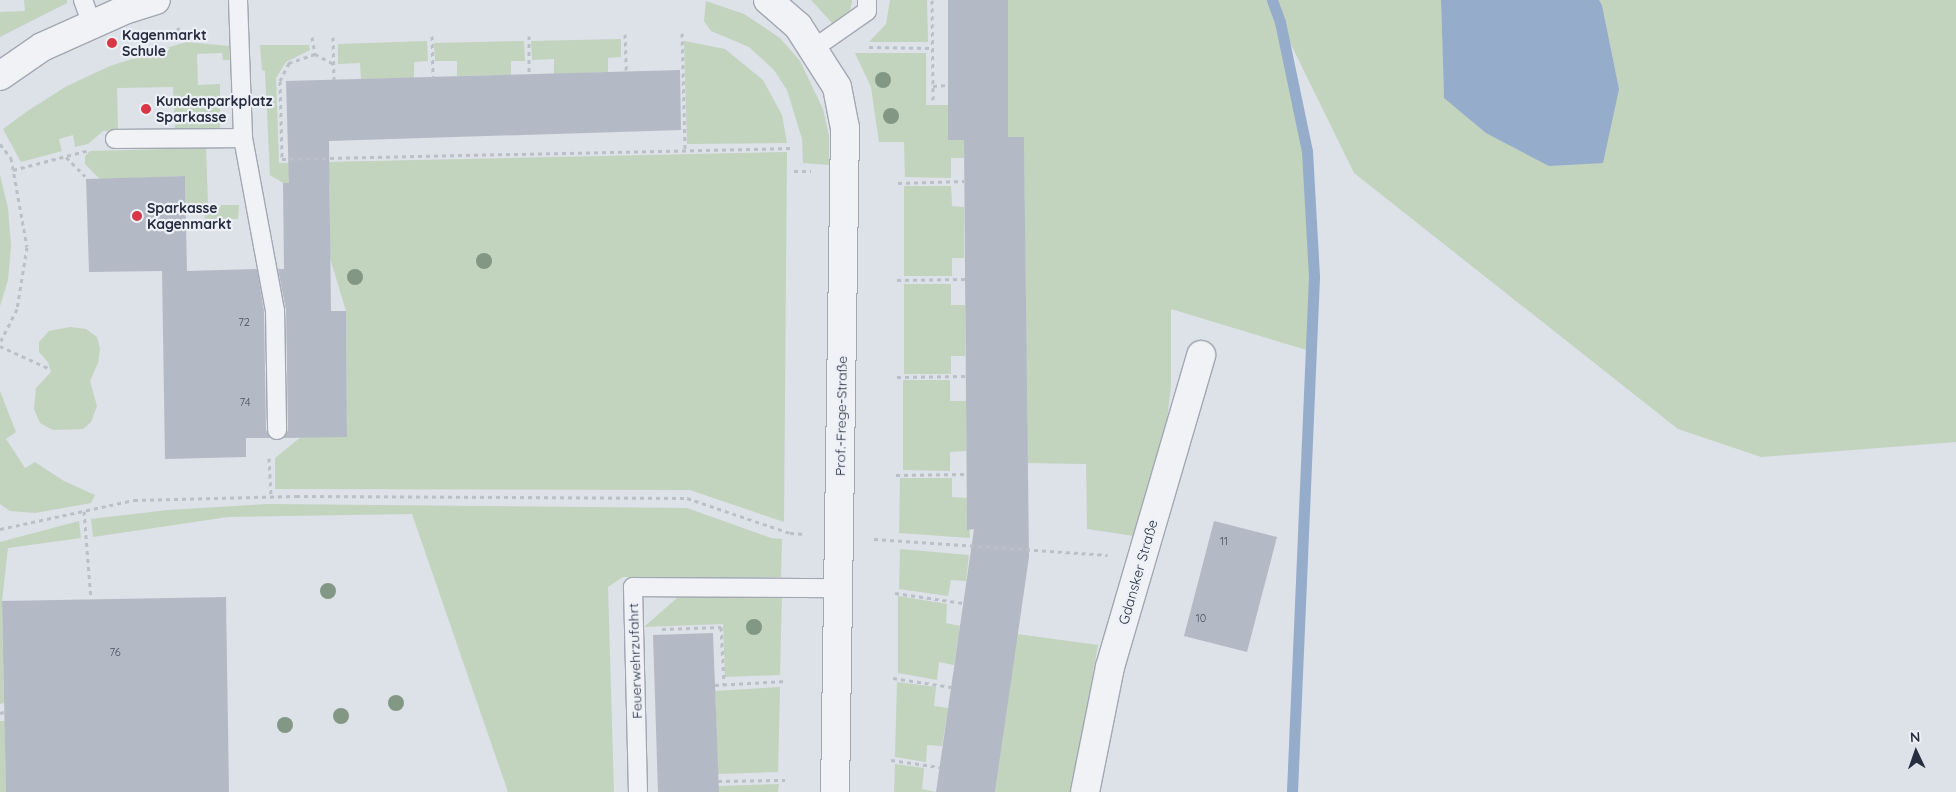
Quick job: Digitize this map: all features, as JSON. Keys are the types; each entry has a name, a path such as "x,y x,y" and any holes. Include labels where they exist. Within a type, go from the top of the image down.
{"street":[{"path":"0,76 42,47 87,12 156,0"},
{"name":"Prof.-Frege-Straße","path":"768,0 798,26 837,87 845,128 835,792"},
{"name":"Gdansker Straße","path":"1085,792 1110,667 1201,355"}],"lane":[{"path":"238,0 243,138 275,310 277,430"},
{"path":"812,49 867,11 867,0"},
{"path":"115,139 243,138"},
{"name":"Feuerwehrzufahrt","path":"638,792 633,586 839,588"}],"path":[{"path":"932,0 933,100"},
{"path":"682,33 685,150"},
{"path":"625,34 626,71"},
{"path":"432,36 433,78"},
{"path":"529,36 529,74"},
{"path":"312,37 315,54"},
{"path":"333,37 334,80"},
{"path":"863,47 932,48"},
{"path":"334,64 315,54 289,63 280,80 282,159 794,148"},
{"path":"933,86 948,85"},
{"path":"13,170 66,156 115,139"},
{"path":"0,144 11,158 27,247 16,309 0,342"},
{"path":"66,156 85,176"},
{"path":"898,183 964,181"},
{"path":"186,222 258,221"},
{"path":"897,280 965,279"},
{"path":"0,346 50,369"},
{"path":"897,377 966,376"},
{"path":"271,497 269,445 277,430"},
{"path":"896,475 967,474"},
{"path":"0,529 134,500 271,497 688,498 790,532 839,538 896,538 1079,553"},
{"path":"84,511 91,600"},
{"path":"895,593 963,603"},
{"path":"634,630 721,627 724,685"},
{"path":"893,678 951,687"},
{"path":"715,686 787,681"},
{"path":"891,760 939,767"},
{"path":"718,781 784,780"}],"green space":[{"path":"24,0 67,0 67,3 0,37 0,12 25,11"},
{"path":"811,0 852,0 852,2 850,10 833,24"},
{"path":"890,0 927,0 928,42 869,42 886,24"},
{"path":"1008,0 1441,0 1444,98 1619,89 1602,5 1599,0 1956,0 1956,442 1761,457 1678,429 1354,173 1281,24 1307,151 1314,277 1310,351 1171,309 1171,386 1163,453 1141,537 1087,529 1086,464 1027,463 1024,137 1008,137"},
{"path":"706,1 744,14 780,38 800,61 823,109 829,136 829,165 803,163 802,139 787,90 774,70 749,47 711,31 704,21"},
{"path":"621,39 621,57 608,58 608,72 554,74 554,59 532,60 531,41"},
{"path":"427,41 428,61 414,62 414,78 361,79 360,63 338,64 338,44"},
{"path":"524,41 525,61 511,61 511,75 457,76 457,61 435,61 434,43"},
{"path":"684,41 725,49 763,80 782,115 787,143 687,144"},
{"path":"186,42 229,46 230,60 223,60 222,53 197,54 198,85 220,84 220,129 175,131 173,87 117,88 118,130 103,131 88,144 75,147 73,135 59,139 62,151 21,162 3,129 29,110 67,86 110,66"},
{"path":"260,45 309,45 310,50 286,62 276,78 279,163 787,152 784,522 690,490 275,489 275,458 301,437 347,437 346,311 330,258 330,183 283,183 270,175 265,71 262,70"},
{"path":"855,53 926,53 926,105 948,105 948,140 964,140 964,158 951,158 951,178 905,177 904,142 879,142 871,87"},
{"path":"206,148 208,205 239,205 238,219 205,219 204,211 186,211 185,176 100,179 85,164 85,156 90,151"},
{"path":"0,175 8,208 11,246 8,280 0,306"},
{"path":"904,186 951,186 952,206 964,207 964,258 952,258 952,276 904,276"},
{"path":"904,284 951,284 951,305 965,305 965,356 951,356 951,374 904,374"},
{"path":"70,327 86,329 97,337 100,349 98,363 90,381 97,406 91,422 83,429 53,430 40,423 34,409 36,388 51,372 48,362 39,352 39,342 49,331"},
{"path":"903,380 950,380 950,401 966,401 966,451 950,452 950,471 903,470"},
{"path":"0,391 16,432 6,439 25,468 35,462 64,481 95,495 91,503 35,513 10,511 0,504"},
{"path":"900,478 952,478 952,497 967,498 970,538 899,533"},
{"path":"268,504 687,508 771,538 782,539 781,577 623,577 608,587 614,792 508,792 412,514 228,517 93,537 91,519 168,510"},
{"path":"79,521 81,538 8,548 2,601 4,703 0,704 0,542"},
{"path":"900,549 969,555 966,581 951,580 948,596 899,589"},
{"path":"782,596 780,675 725,677 723,624 644,627 677,598"},
{"path":"898,596 947,604 946,623 960,626 954,665 939,662 937,680 898,673"},
{"path":"1017,634 1098,645 1072,792 995,792"},
{"path":"897,682 936,687 934,706 948,708 942,746 927,745 926,762 895,757"},
{"path":"780,687 778,772 718,774 715,691"},
{"path":"0,721 5,721 6,792 0,792"},
{"path":"895,764 924,768 922,789 936,792 894,792"},
{"path":"779,784 778,792 718,792 718,786"}],"water":[{"path":"1441,0 1599,0 1602,5 1619,89 1603,163 1549,166 1486,133 1444,98"}],"building":[{"path":"948,0 1008,0 1008,137 1024,137 1029,557 995,792 936,792 974,529 967,530 964,140 948,140"},
{"path":"680,70 681,130 329,141 331,311 346,311 347,437 284,438 288,430 286,310 278,269 284,269 283,183 289,183 286,81"},
{"path":"185,176 187,271 257,269 264,311 266,430 270,438 246,438 246,457 165,459 162,271 89,272 86,179"},
{"path":"1214,521 1277,537 1247,652 1184,636"},
{"path":"226,597 229,792 6,792 2,601"},
{"path":"713,633 719,792 658,792 653,635"}],"waterway":[{"path":"1272,0 1280,22 1307,151 1314,277 1292,792"}],"place":[{"name":"Kagenmarkt Schule","path":"112,43"},
{"name":"Kundenparkplatz Sparkasse","path":"146,109"},
{"name":"Sparkasse Kagenmarkt","path":"137,216"}]}
